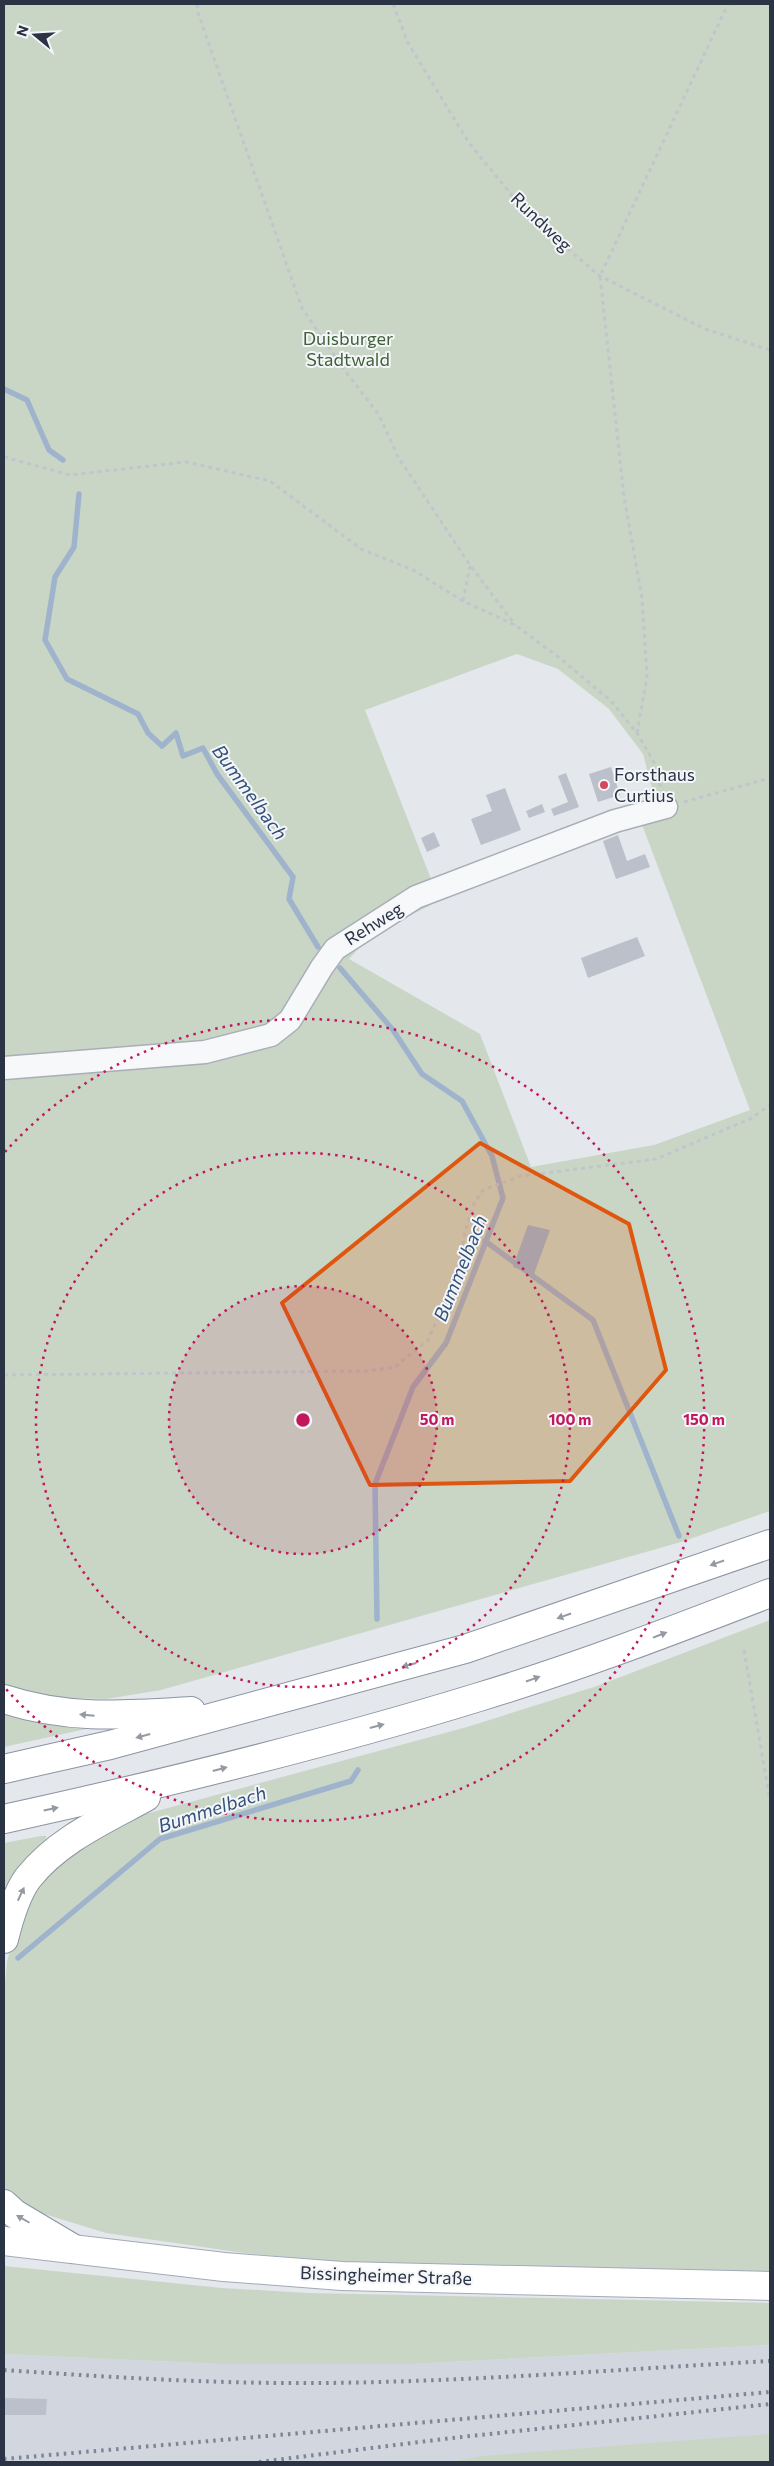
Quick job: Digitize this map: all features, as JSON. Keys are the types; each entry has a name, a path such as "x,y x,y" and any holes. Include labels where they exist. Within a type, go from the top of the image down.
{"main road":[{"path":"4,1769 110,1745 465,1649 770,1544"},
{"path":"4,1819 173,1782 479,1698 614,1652 770,1593"},
{"path":"4,1699 22,1705 70,1713 108,1716 258,1706"},
{"path":"4,1939 11,1915 27,1879 50,1855 79,1834 173,1782"},
{"path":"4,2204 15,2214 74,2249"},
{"name":"Bissingheimer Straße","path":"4,2241 224,2267 342,2276 770,2286"}],"lane":[{"name":"Rehweg","path":"4,1068 205,1052 271,1034 290,1020 335,949 416,898 614,821 666,807"}],"path":[{"path":"197,4 198,13 302,308 343,368 379,415 398,457 470,565 515,625"},
{"name":"Rundweg","path":"393,4 408,43 469,143 529,216 600,276 705,329 770,350"},
{"path":"637,733 647,677 642,598 624,497 600,276 728,4"},
{"path":"4,457 70,475 186,462 270,481 361,549 413,570 463,601 515,625 561,659 611,701 637,733 655,764 666,807 770,778"},
{"path":"463,601 470,565"},
{"path":"4,1375 367,1371 394,1366 428,1340 456,1278 465,1232 474,1204 484,1190 521,1176 656,1159 752,1118 770,1105"},
{"path":"744,1650 770,1800"}],"highlighted area":[{"path":"480,1143 629,1224 666,1370 570,1481 370,1485 282,1303"}],"shaded area":[{"path":"770,2345 770,2462 4,2462 4,2354 220,2364 411,2364"}],"green space":[{"name":"Duisburger Stadtwald","path":"4,4 770,4 770,1511 681,1542 161,1690 106,1699 43,1697 4,1688","holes":["517,654 558,669 609,709 643,754 656,802 641,822 750,1110 654,1145 531,1167 480,1034 349,959 370,935 429,906 433,884 365,710"]},
{"path":"770,1620 770,2272 337,2262 244,2253 106,2233 41,2213 22,2201 11,2190 6,2195 4,2191 4,1994 7,1962 17,1920 35,1883 83,1841 142,1815 467,1727 597,1686"},
{"path":"4,1713 90,1725 90,1728 4,1747"},
{"path":"46,1836 47,1843 4,1905 4,1843"},
{"path":"4,2266 222,2288 308,2293 770,2303 770,2345 411,2364 220,2364 4,2354"},
{"path":"770,2434 770,2462 450,2462 483,2456"}],"water":[{"path":"528,1225 550,1230 534,1274 513,1267"}],"building":[{"name":"Forsthaus Curtius","path":"611,767 620,795 598,802 589,774"},
{"path":"566,773 579,807 554,816 551,809 568,802 558,776"},
{"path":"505,788 521,830 481,845 471,819 492,811 486,795"},
{"path":"542,804 545,812 529,818 526,811"},
{"path":"434,832 440,846 427,852 421,838"},
{"path":"618,835 627,861 645,854 650,867 616,879 603,841"},
{"path":"637,937 645,956 588,978 581,958"},
{"path":"4,2398 47,2399 46,2415 4,2415"}],"waterway":[{"name":"Bummelbach","path":"4,389 27,400 49,450 63,460"},
{"name":"Bummelbach","path":"79,494 74,547 55,577 45,640 67,679 138,714 148,733 162,746 176,733 183,756 203,748 217,774 293,877 289,899 318,947"},
{"name":"Bummelbach","path":"340,968 393,1030 422,1074 462,1101 492,1156 503,1198 446,1343 413,1387 375,1484 377,1619"},
{"path":"485,1241 593,1320 679,1536"},
{"name":"Bummelbach","path":"18,1958 160,1839 351,1781 358,1770"}],"railway":[{"path":"4,2370 201,2381 320,2383 489,2378 770,2361"},
{"path":"4,2459 770,2392"},
{"path":"259,2462 452,2438 770,2404"}],"place":[{"name":"Forsthaus Curtius","path":"604,785"}]}
